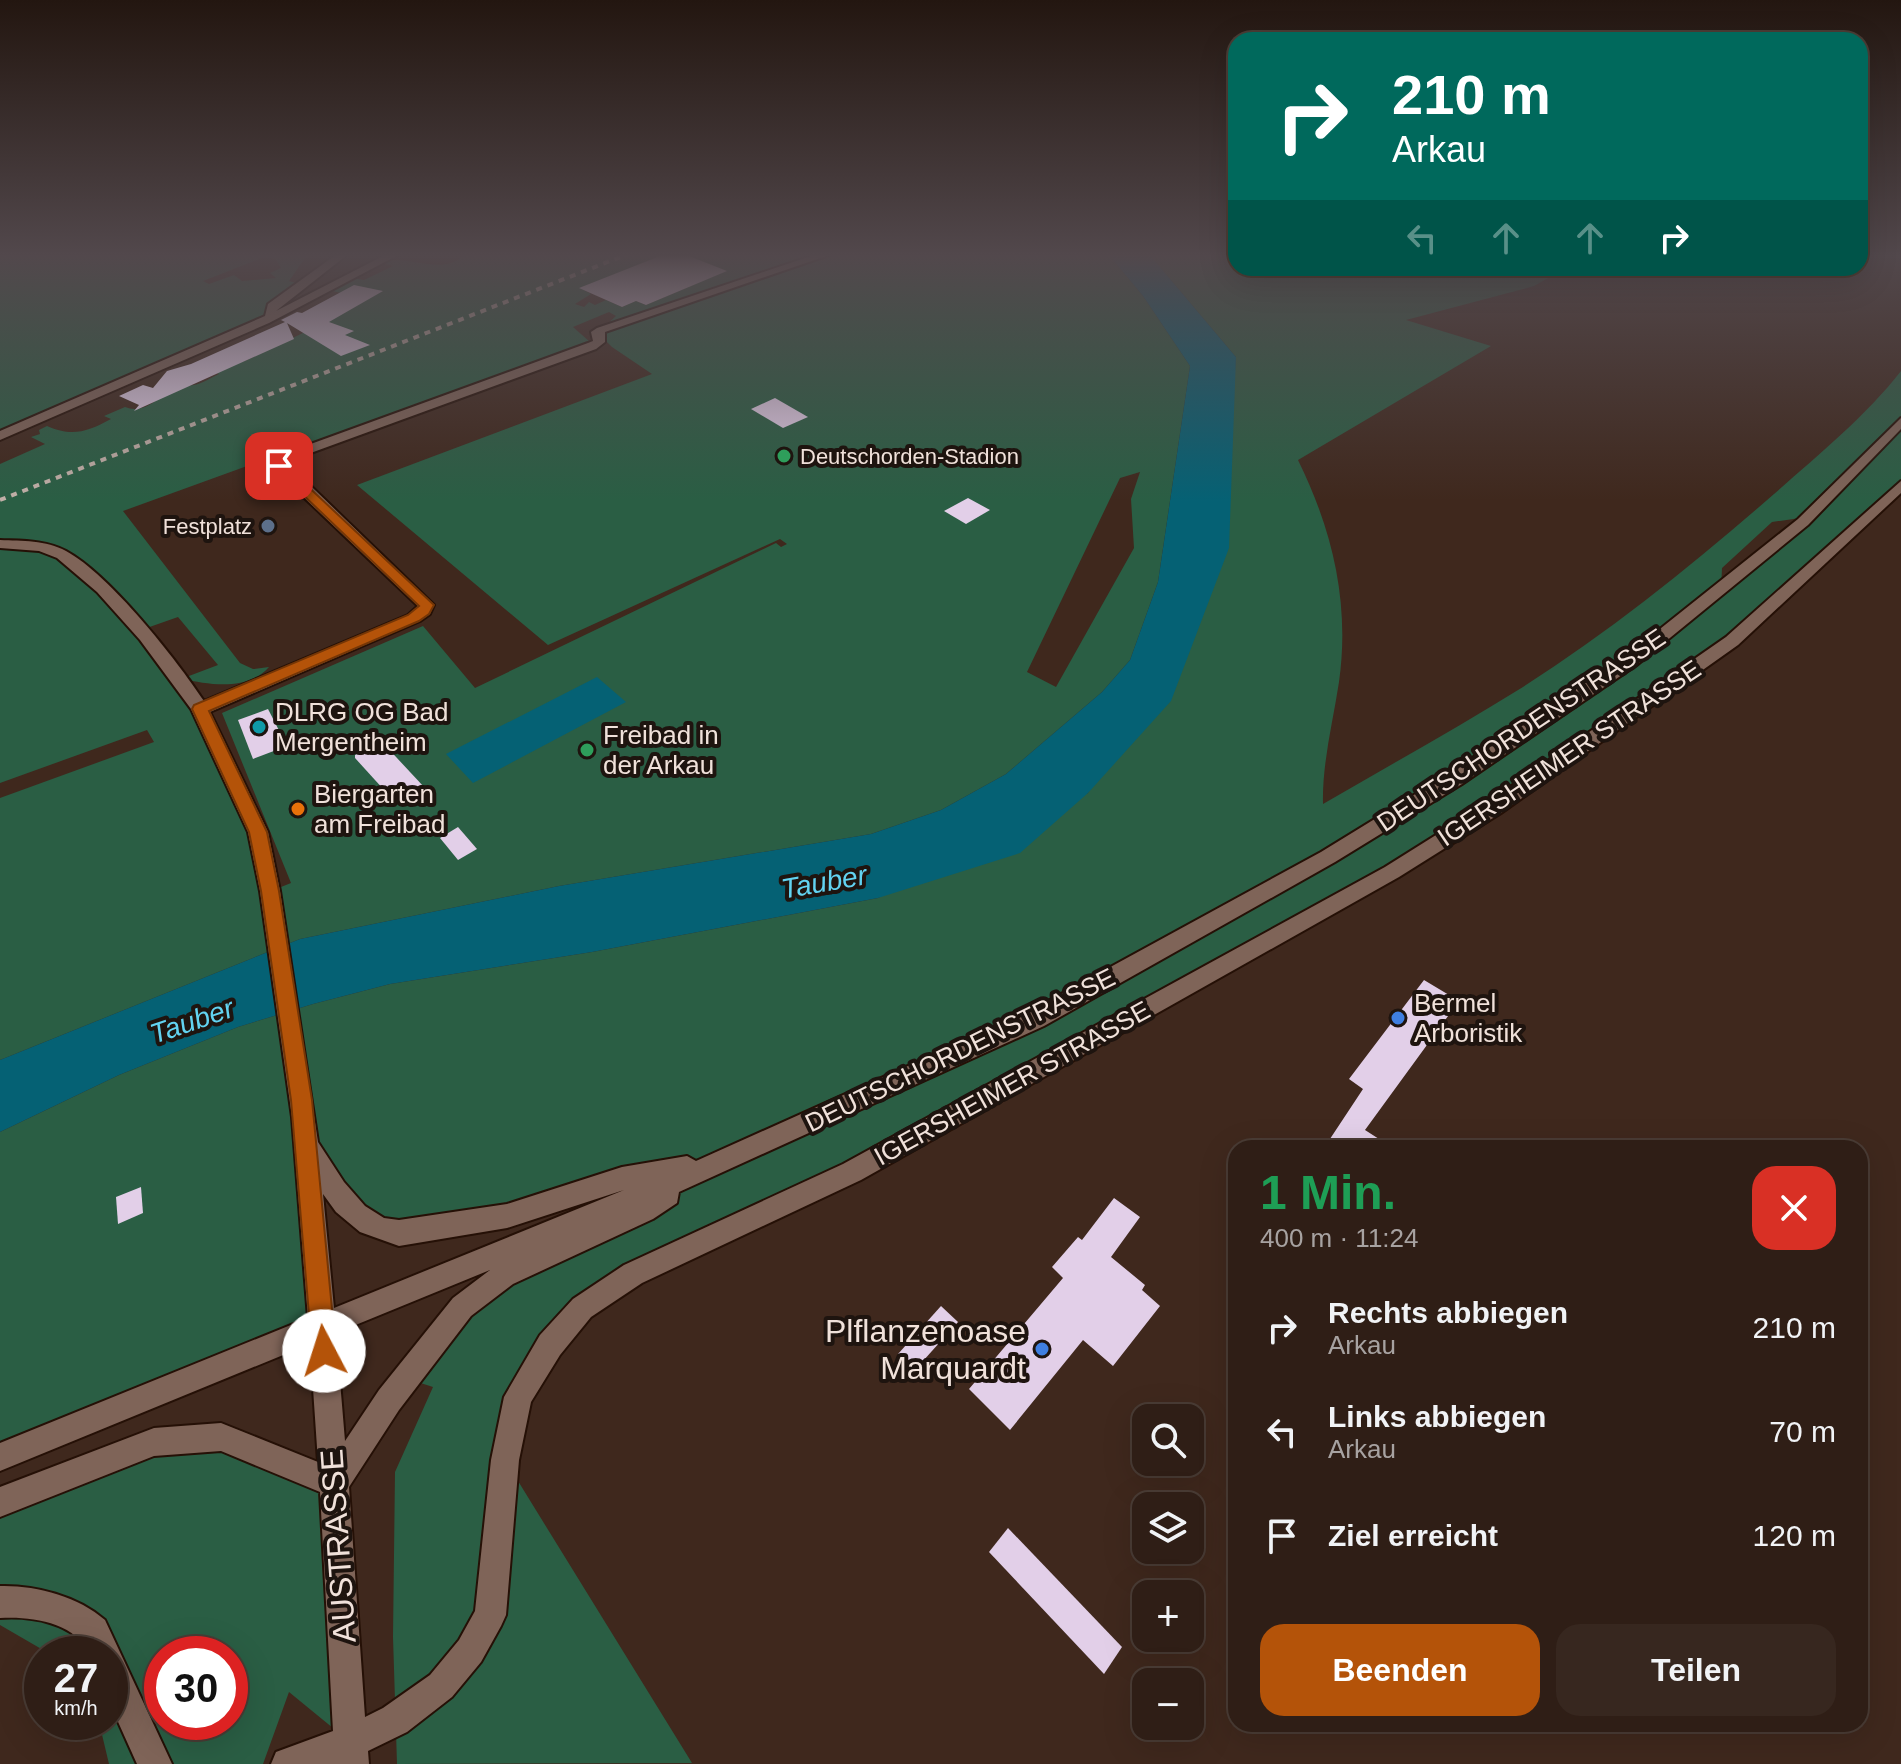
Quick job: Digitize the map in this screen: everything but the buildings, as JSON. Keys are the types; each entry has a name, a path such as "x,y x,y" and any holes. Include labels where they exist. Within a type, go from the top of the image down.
{"street":[{"path":"0,436 230,336"},
{"path":"200,709 414,618 424,611 426,605 279,466 280,460 592,346 599,342 598,336"},
{"name":"DEUTSCHORDENSTRASSE","path":"0,1457 723,1162 1036,1019 1328,857 1455,779 1632,660 1721,591 1809,516 1901,422"},
{"name":"IGERSHEIMER STRASSE","path":"288,1764 351,1753 441,1686 470,1651 490,1615 505,1460 518,1397 550,1345 582,1308 633,1274 852,1172 1392,872 1494,808 1732,641 1901,485"},
{"name":"AUSTRASSE","path":"6,544 41,547 62,555 102,589 181,679 200,709 258,832 296,1059 306,1143 334,1483 351,1753"},
{"path":"306,1143 341,1202 383,1232 399,1233 507,1216 622,1179 723,1162"},
{"path":"0,1502 154,1442 221,1437 334,1483 389,1400 462,1307 504,1275 644,1210 723,1162"},
{"path":"0,1602 20,1600 48,1607 93,1630 96,1636"},
{"path":"128,1708 155,1764"}],"green space":[{"path":"0,336 229,336 0,435"},
{"path":"296,336 584,336 590,342 123,511 240,663 253,669 269,667 260,675 240,683 217,684 183,679 258,832 271,891 291,883 222,713 423,626 475,688 776,543 781,547 787,544 780,539 548,645 357,485 652,374 612,347 603,336 1170,336 1190,366 1158,582 1130,660 1102,692 1006,774 941,810 871,834 559,886 300,939 0,1060 0,798 154,742 147,730 0,783 0,464 45,444 31,437 40,434 39,430 47,426 79,432 111,419 104,416 125,407 146,406 177,383 189,386 199,384 219,374 208,369 245,361","holes":["1140,472 1131,499 1134,548 1056,687 1027,672 1120,478","178,617 218,665 181,679 141,630"]},
{"path":"1219,336 1459,336 1491,346 1298,460 1321,514 1336,568 1340,596 1342,653 1326,758 1323,804 1523,687 1621,619 1714,545 1824,450 1857,420 1901,371 1901,485 1732,641 1494,808 852,1172 633,1273 550,1345 505,1460 692,1763 397,1764 393,1637 395,1472 433,1387 408,1379 462,1307 720,1164 383,1232 307,1145 322,1328 0,1457 0,1132 119,1075 238,1027 313,1004 390,984 592,952 878,898 1088,793 1232,410 1236,357","holes":["1807,517 1721,590 1722,568 1772,522"]},
{"path":"221,1437 334,1483 350,1742 289,1692 263,1764 109,1764 103,1740 128,1740 128,1636 24,1636 24,1639 0,1625 0,1502 154,1442"}],"water":[{"name":"Tauber","path":"1170,336 1219,336 1236,357 1229,548 1171,701 1088,793 1020,853 878,898 592,952 390,984 313,1004 238,1027 119,1075 0,1132 0,1060 300,939 559,886 871,834 941,810 1006,774 1102,692 1130,660 1158,582 1190,366"},
{"path":"597,677 626,702 473,783 446,754"}],"railway":[{"path":"0,500 418,336"}],"place":[{"name":"Deutschorden-Stadion","path":"784,456"},
{"name":"Festplatz","path":"268,526"},
{"name":"DLRG OG Bad Mergentheim","path":"259,727"},
{"name":"Freibad in der Arkau","path":"587,750"},
{"name":"Biergarten am Freibad","path":"298,809"},
{"name":"Bermel Arboristik","path":"1398,1018"},
{"name":"Plflanzenoase Marquardt","path":"1042,1349"}],"route":[{"path":"279,466 426,605 424,611 414,618 200,709 258,832 270,891 302,1100 324,1351"}]}
